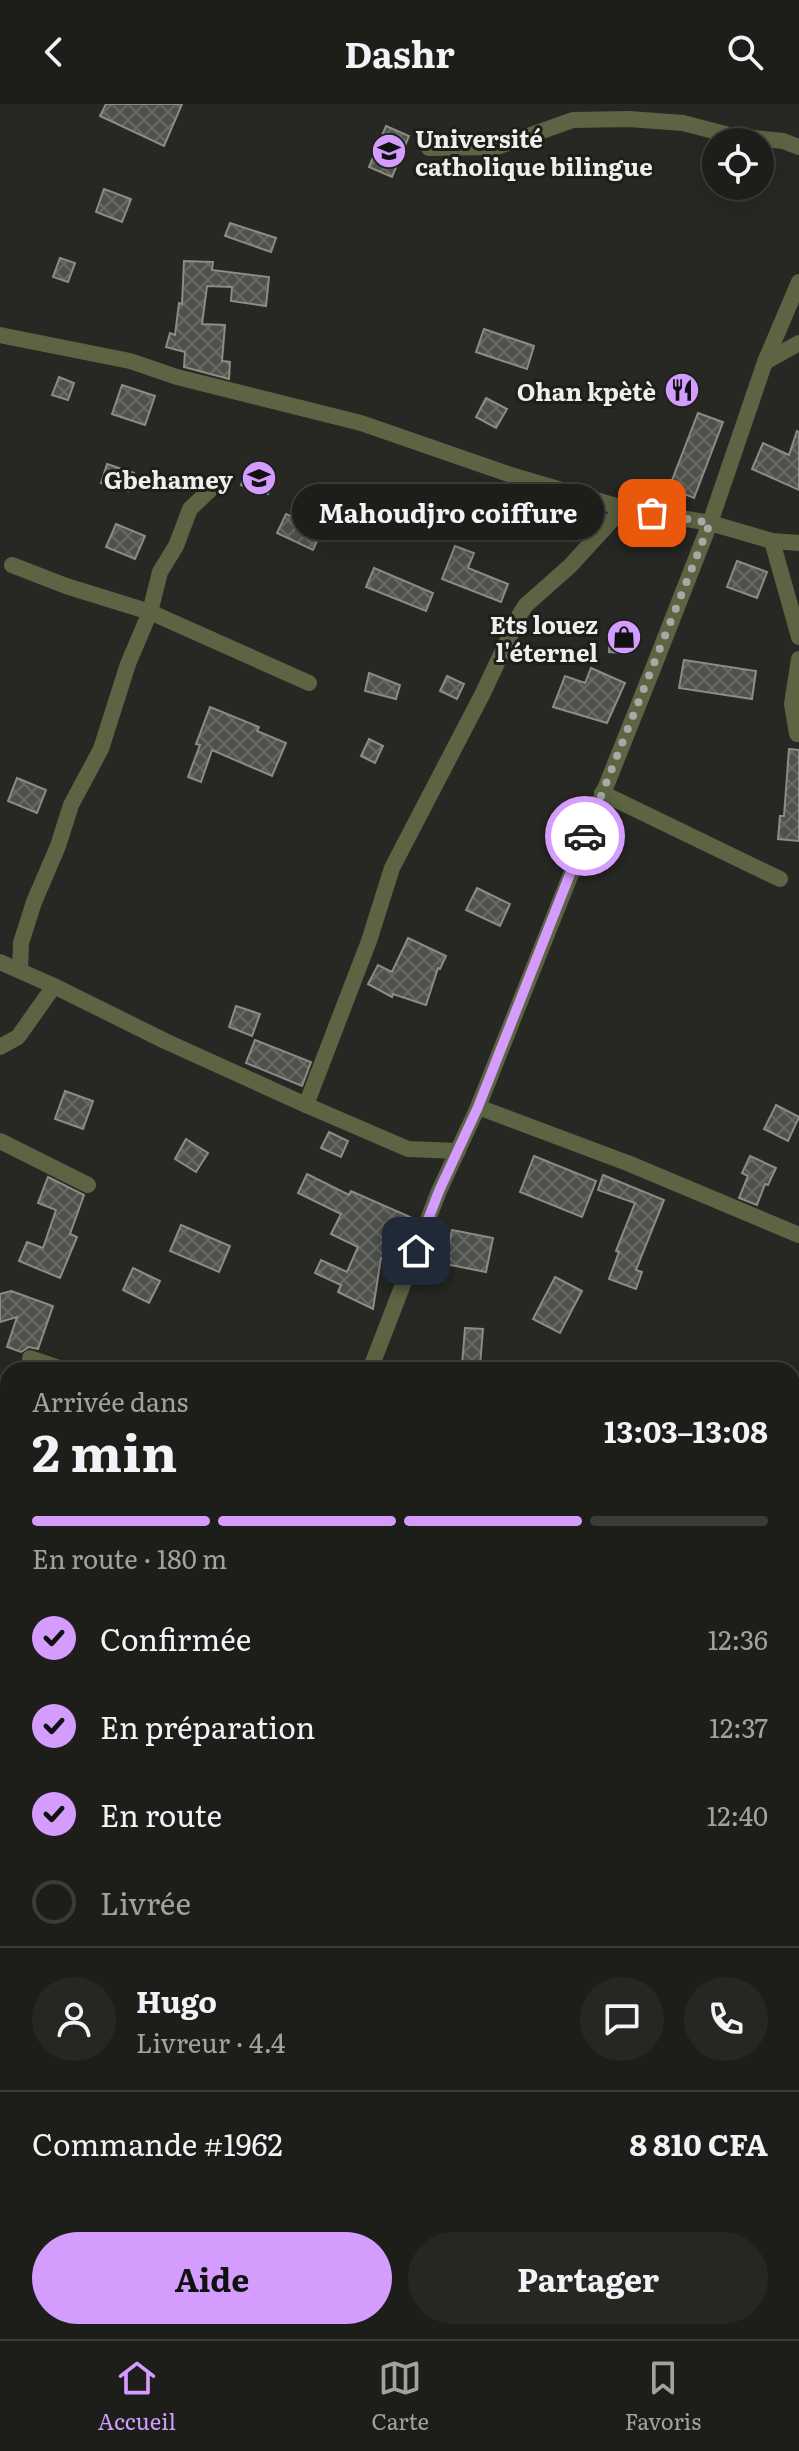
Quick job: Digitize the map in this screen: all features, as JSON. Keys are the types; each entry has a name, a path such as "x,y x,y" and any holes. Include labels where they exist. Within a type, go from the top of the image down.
{"street":[{"path":"429,148 497,147 573,120 629,119 683,123 733,136 783,141 799,147"},
{"path":"373,1362 439,1191 478,1107 710,523 765,362 799,282"},
{"path":"0,335 130,361 177,377 361,423 514,476 623,508 710,523 772,541 799,543"},
{"path":"765,362 799,343"},
{"path":"20,970 21,943 34,902 71,805 101,749 128,664 150,612 160,572 176,546 190,509 216,484"},
{"path":"306,1105 369,941 392,868 483,693 520,614 570,566 623,508"},
{"path":"772,541 799,637"},
{"path":"12,565 66,586 150,612 309,683"},
{"path":"797,734 792,704 799,659"},
{"path":"602,793 780,879"},
{"path":"0,962 165,1041 408,1149 458,1151"},
{"path":"0,1047 18,1037 54,986"},
{"path":"478,1107 630,1164 799,1235"},
{"path":"0,1141 88,1185"},
{"path":"30,1358 42,1362"}],"building":[{"path":"106,104 182,104 164,146 100,116"},
{"path":"386,126 409,136 392,177 369,167"},
{"path":"104,189 131,199 122,222 96,212"},
{"path":"230,223 276,238 271,252 225,236"},
{"path":"60,258 75,263 68,282 53,277"},
{"path":"184,261 213,262 212,270 269,277 266,306 231,301 232,287 207,286 202,324 225,325 222,361 230,362 229,379 184,367 185,352 166,347 170,333 175,335 179,303 182,304"},
{"path":"484,329 534,346 527,369 476,352"},
{"path":"59,377 74,383 68,400 52,395"},
{"path":"122,385 155,396 145,425 112,414"},
{"path":"486,398 507,409 496,428 476,417"},
{"path":"698,413 723,422 694,498 669,488"},
{"path":"797,431 799,490 752,469 763,443 789,455"},
{"path":"107,464 134,473 128,491 101,483"},
{"path":"248,465 275,474 268,494 241,485"},
{"path":"408,488 428,497 418,520 397,510"},
{"path":"286,514 322,530 313,550 277,533"},
{"path":"116,524 145,536 135,559 106,547"},
{"path":"455,546 474,553 468,568 508,584 501,602 442,579"},
{"path":"737,561 767,572 757,598 727,587"},
{"path":"374,568 433,593 426,611 366,587"},
{"path":"610,634 626,640 625,653 609,652"},
{"path":"684,660 756,671 752,699 679,688"},
{"path":"591,668 625,683 607,723 553,707 565,676 585,683"},
{"path":"369,673 400,685 396,699 365,691"},
{"path":"447,676 464,684 457,699 440,691"},
{"path":"210,707 259,727 257,731 286,743 272,776 212,750 201,782 188,777"},
{"path":"369,739 383,746 375,763 361,756"},
{"path":"789,749 799,750 799,841 778,839 780,816 784,816"},
{"path":"17,778 46,790 37,813 8,801"},
{"path":"477,888 510,904 500,926 466,910"},
{"path":"408,938 446,956 438,968 426,1005 393,994 392,997 368,984 378,965 392,972"},
{"path":"236,1006 260,1014 252,1036 229,1027"},
{"path":"255,1040 311,1062 302,1086 246,1063"},
{"path":"65,1091 93,1101 83,1129 55,1119"},
{"path":"776,1105 799,1117 788,1141 764,1129"},
{"path":"329,1132 348,1141 341,1157 321,1148"},
{"path":"186,1139 208,1153 196,1172 175,1159"},
{"path":"534,1156 596,1181 582,1217 520,1192"},
{"path":"750,1156 776,1168 768,1185 765,1184 757,1205 739,1198 748,1176 742,1173"},
{"path":"307,1174 349,1195 351,1191 410,1217 389,1262 381,1258 373,1309 338,1292 341,1285 315,1273 321,1260 347,1272 358,1247 331,1234 341,1214 298,1193"},
{"path":"603,1175 664,1200 636,1270 642,1272 636,1289 609,1279 619,1252 616,1251 635,1203 598,1190"},
{"path":"48,1177 84,1195 70,1234 77,1237 60,1278 19,1261 27,1242 43,1248 56,1210 38,1203"},
{"path":"181,1225 230,1246 219,1272 170,1251"},
{"path":"452,1230 493,1238 486,1272 445,1264"},
{"path":"133,1268 160,1281 149,1303 123,1290"},
{"path":"555,1277 582,1291 560,1333 533,1319"},
{"path":"11,1291 53,1306 38,1349 29,1347 21,1352 7,1347 17,1317 0,1322 0,1294"},
{"path":"465,1328 483,1329 480,1362 462,1362"}],"way so far":[{"path":"585,836 710,523 652,513"}],"place":[{"name":"Université catholique bilingue","path":"389,151"},
{"name":"Ohan kpètè","path":"682,390"},
{"name":"Gbehamey","path":"259,478"},
{"name":"Mahoudjro coiffure","path":"652,513"},
{"name":"Ets louez l'éternel","path":"624,637"}],"route":[{"path":"416,1251 439,1191 478,1107 585,836"}]}
